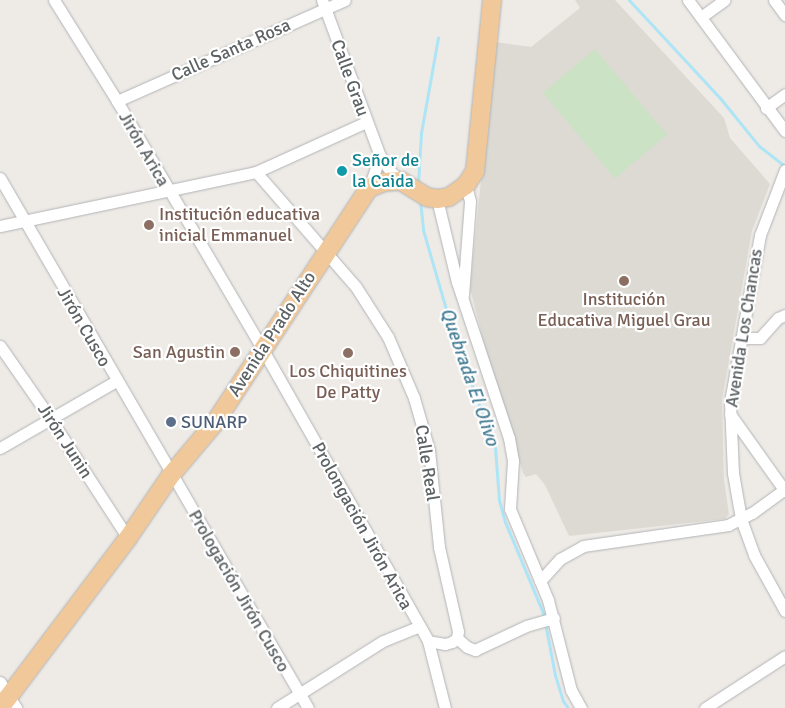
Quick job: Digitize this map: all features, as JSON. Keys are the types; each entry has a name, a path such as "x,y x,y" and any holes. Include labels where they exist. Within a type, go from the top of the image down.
{"highway":[{"path":"466,185 481,0"},
{"path":"369,188 384,182 404,184 432,198 449,197 466,185 475,171 492,0"},
{"name":"Avenida Prado Alto","path":"6,698 128,538 171,475 214,424 369,188"}],"street":[{"name":"Jirón Arica","path":"54,0 263,350"},
{"name":"Calle Santa Rosa","path":"116,101 323,4 345,0"},
{"path":"688,0 766,108 785,131"},
{"path":"701,17 724,0"},
{"path":"774,0 785,15"},
{"name":"Calle Grau","path":"323,4 380,156 390,171 404,184"},
{"path":"766,108 785,94"},
{"path":"0,226 168,189 256,172 366,122"},
{"path":"369,188 380,156"},
{"name":"Avenida Los Chancas","path":"785,170 760,235 730,402 733,473 741,519 754,555 785,611"},
{"name":"Calle Real","path":"256,172 356,287 388,337 414,398 428,450 439,547 455,612 458,630 457,638"},
{"name":"Jirón Cusco","path":"0,178 22,220 171,475"},
{"path":"463,297 470,201 466,185"},
{"path":"432,198 512,451 510,509 540,581 548,620 571,690 581,708"},
{"path":"741,338 760,338 778,318 785,315"},
{"name":"Jirón Junin","path":"0,346 50,418 128,538"},
{"name":"Prolongación Jirón Arica","path":"263,350 418,627 428,641 445,708"},
{"path":"0,448 116,381"},
{"path":"540,581 560,559 582,546 597,542 728,525 741,519 785,490 730,414"},
{"name":"Prologación Jirón Cusco","path":"171,475 308,708"},
{"path":"428,641 445,644 457,638 467,647 475,650 548,620"},
{"path":"277,708 383,642 418,627"},
{"path":"706,708 785,656"}],"shaded area":[{"path":"575,0 615,0 724,118 730,138 770,184 752,231 722,400 724,480 729,514 725,519 569,536 545,485 536,474 526,477 523,473 483,339 470,288 495,42 531,47 580,8"}],"green space":[{"path":"595,49 667,135 615,179 543,93"}],"waterway":[{"path":"629,0 720,98 759,146 785,166"},
{"name":"Quebrada El Olivo","path":"418,184 421,133 438,38"},
{"name":"Quebrada El Olivo","path":"420,200 423,230 454,337 495,448 499,500 505,522 543,613 555,675 563,701 568,708"}],"place":[{"name":"Señor de la Caida","path":"342,171"},
{"name":"Institución educativa inicial Emmanuel","path":"149,225"},
{"name":"Institución Educativa Miguel Grau","path":"624,281"},
{"name":"San Agustin","path":"235,352"},
{"name":"Los Chiquitines De Patty","path":"348,353"},
{"name":"SUNARP","path":"171,422"}]}
